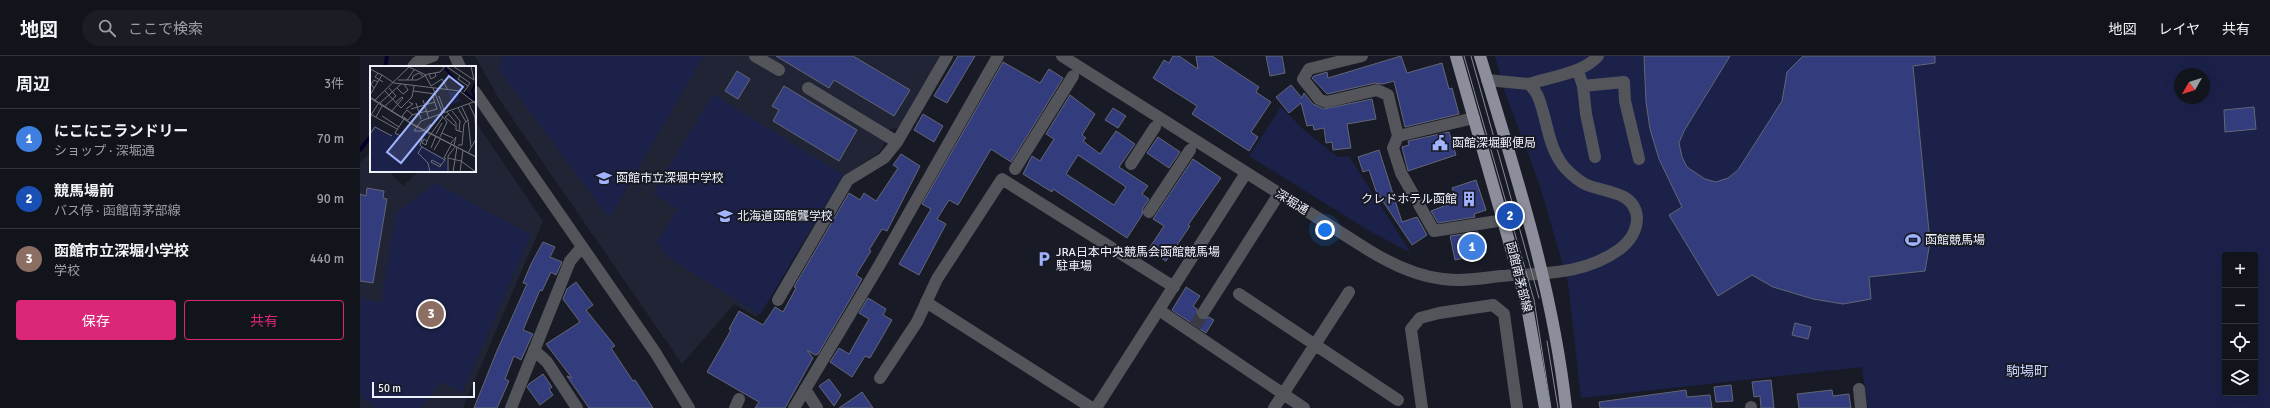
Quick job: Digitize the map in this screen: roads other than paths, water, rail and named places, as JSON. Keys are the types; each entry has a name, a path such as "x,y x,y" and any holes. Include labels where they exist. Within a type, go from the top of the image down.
{"main road":[{"name":"函館南茅部線","path":"1456,56 1526,301 1544,408"},
{"name":"函館南茅部線","path":"1480,56 1543,275 1566,408"}],"street":[{"path":"414,66 417,62 432,56"},
{"path":"455,56 460,66"},
{"path":"755,56 779,70"},
{"path":"778,300 848,180 884,158 897,142 947,56"},
{"path":"794,408 880,264 998,56"},
{"name":"深堀通","path":"1062,56 1370,251 1411,272 1444,280 1543,275 1590,266 1609,256 1626,244 1634,233 1637,218 1631,203 1617,193 1585,184 1566,169 1553,148 1539,97 1529,84"},
{"path":"1362,56 1309,69 1303,79 1319,99 1326,102 1377,90 1388,95 1398,136 1393,148 1401,173 1434,231 1504,220"},
{"path":"1487,80 1529,84 1578,71 1598,56"},
{"path":"1578,71 1583,86 1586,114 1595,157"},
{"path":"1016,169 1073,76"},
{"path":"1583,86 1624,82 1625,101 1639,159"},
{"path":"808,88 897,142"},
{"path":"476,93 655,352 689,408"},
{"path":"1398,136 1474,118"},
{"path":"1131,164 1155,127"},
{"path":"1149,212 1190,150"},
{"path":"1096,408 1246,173"},
{"path":"880,378 917,322 937,279 1002,179 1174,287"},
{"path":"1203,313 1279,194"},
{"path":"511,408 570,261 582,247"},
{"path":"1274,408 1350,292"},
{"path":"1239,294 1398,400"},
{"path":"926,302 1092,408"},
{"path":"1422,408 1411,329 1420,318 1439,313 1493,305 1504,314 1517,408"},
{"path":"1159,310 1193,329 1304,408"},
{"path":"534,350 547,362 577,408"},
{"path":"805,389 817,408"},
{"path":"1859,389 1861,408"}],"waterway":[{"path":"385,66 387,56"},
{"path":"360,150 370,137"}],"tunnel":[{"path":"1195,326 1203,313"}],"tram line":[{"path":"1464,56 1534,300 1551,408"},
{"path":"1471,56 1539,298"},
{"path":"1547,341 1558,408"}],"place":[{"name":"函館深堀郵便局","path":"1440,143"},
{"name":"函館市立深堀中学校","path":"604,178"},
{"name":"クレドホテル函館","path":"1469,199"},
{"name":"北海道函館聾学校","path":"725,216"},
{"name":"競馬場前","path":"1510,216"},
{"name":"函館競馬場","path":"1913,240"},
{"name":"にこにこランドリー","path":"1472,247"},
{"name":"JRA日本中央競馬会函館競馬場 駐車場","path":"1044,259"},
{"name":"函館市立深堀小学校","path":"431,314"}],"district":[{"name":"駒場町","path":"2027,371"}]}
